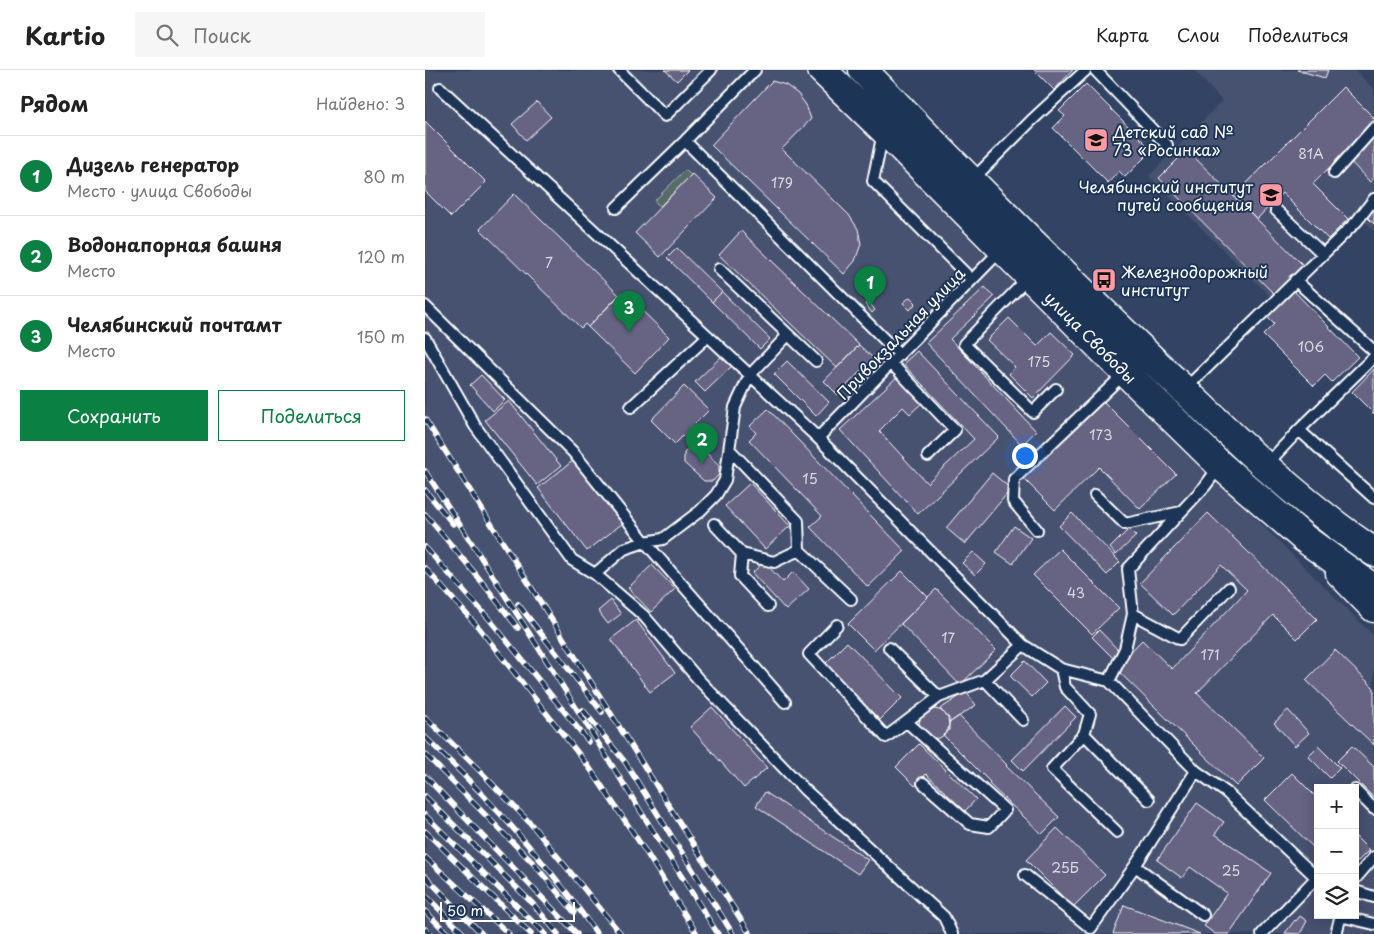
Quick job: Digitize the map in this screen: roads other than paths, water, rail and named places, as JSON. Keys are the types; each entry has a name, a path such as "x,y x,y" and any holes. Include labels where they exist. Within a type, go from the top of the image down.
{"main road":[{"name":"улица Свободы","path":"822,70 883,129 1184,390 1265,466 1338,528 1374,552"},
{"name":"улица Свободы","path":"863,70 971,181 1012,239 1030,276 1220,465 1305,539 1374,589"},
{"path":"1305,539 1374,608"}],"lane":[{"path":"619,70 665,116 711,70"},
{"path":"616,208 755,70"},
{"path":"971,181 1025,126 1086,70"},
{"path":"1095,70 1167,145"},
{"path":"440,88 818,438 1023,645 1061,669 1109,681 1196,771 1227,793 1314,876"},
{"path":"1334,173 1374,128"},
{"path":"883,129 873,181 972,280"},
{"path":"685,141 900,354"},
{"path":"1184,390 1357,221 1374,199"},
{"path":"1276,210 1323,254"},
{"name":"Привокзальная улица","path":"818,438 1012,239"},
{"path":"719,269 816,361"},
{"path":"1030,276 964,344 1033,412 1056,389"},
{"path":"1295,280 1374,351"},
{"path":"425,306 573,452 645,542 785,702"},
{"path":"595,574 624,549 645,542 663,539 700,511 716,495 725,480 735,408 750,375 788,335"},
{"path":"631,407 708,336"},
{"path":"425,338 480,434 572,560 595,574 644,616 698,679 805,790 944,917 952,934"},
{"path":"1265,466 1374,357"},
{"path":"891,363 955,430 928,456"},
{"path":"1037,530 1013,501 1014,479 1126,372"},
{"path":"1299,430 1374,498"},
{"path":"730,450 798,521 799,550 851,600"},
{"path":"1109,681 1125,649 1133,614 1128,569 1205,486 1220,465"},
{"path":"1095,495 1125,524 1181,512"},
{"path":"714,524 742,554 773,562 799,550"},
{"path":"742,554 740,576 768,606"},
{"path":"1133,614 1180,639 1229,588"},
{"path":"837,625 809,654 886,738 939,697 985,680 1023,645"},
{"path":"889,648 939,697"},
{"path":"1061,669 1065,687 1090,714 1084,734 1052,769 1117,832"},
{"path":"985,680 1023,720"},
{"path":"907,722 1005,810 989,827 970,824 923,784"},
{"path":"1084,734 1149,800"},
{"path":"1025,875 1091,928 1135,866 1196,771"},
{"path":"1359,794 1374,809"},
{"path":"1359,874 1374,857"},
{"path":"1135,866 1203,915"},
{"path":"1262,934 1314,882"},
{"path":"1359,892 1374,897"},
{"path":"1336,934 1340,919"},
{"path":"1353,919 1374,924"}],"railway":[{"path":"425,419 750,934"},
{"path":"425,471 718,934"},
{"path":"425,490 453,524"},
{"path":"425,514 518,628"},
{"path":"425,547 490,620 589,742"},
{"path":"425,568 479,628 589,767 646,852 697,934"},
{"path":"518,604 602,712"},
{"path":"583,710 625,762 733,934"},
{"path":"425,717 531,824 621,934"},
{"path":"425,737 472,783 516,831 558,881 597,934"},
{"path":"425,754 534,864 574,912"},
{"path":"425,776 577,934"},
{"path":"425,796 534,905 558,934"},
{"path":"425,815 545,934"},
{"path":"425,831 531,934"},
{"path":"425,857 509,934"},
{"path":"425,876 482,934"},
{"path":"425,895 464,934"},
{"path":"425,911 448,934"},
{"path":"425,929 430,934"}],"place":[{"name":"Детский сад № 73 «Росинка»","path":"1096,140"},
{"name":"Челябинский институт путей сообщения","path":"1271,195"},
{"name":"Железнодорожный институт","path":"1104,280"},
{"name":"Дизель генератор","path":"870,307"},
{"name":"Челябинский почтамт","path":"629,332"},
{"name":"Водонапорная башня","path":"702,464"}]}
